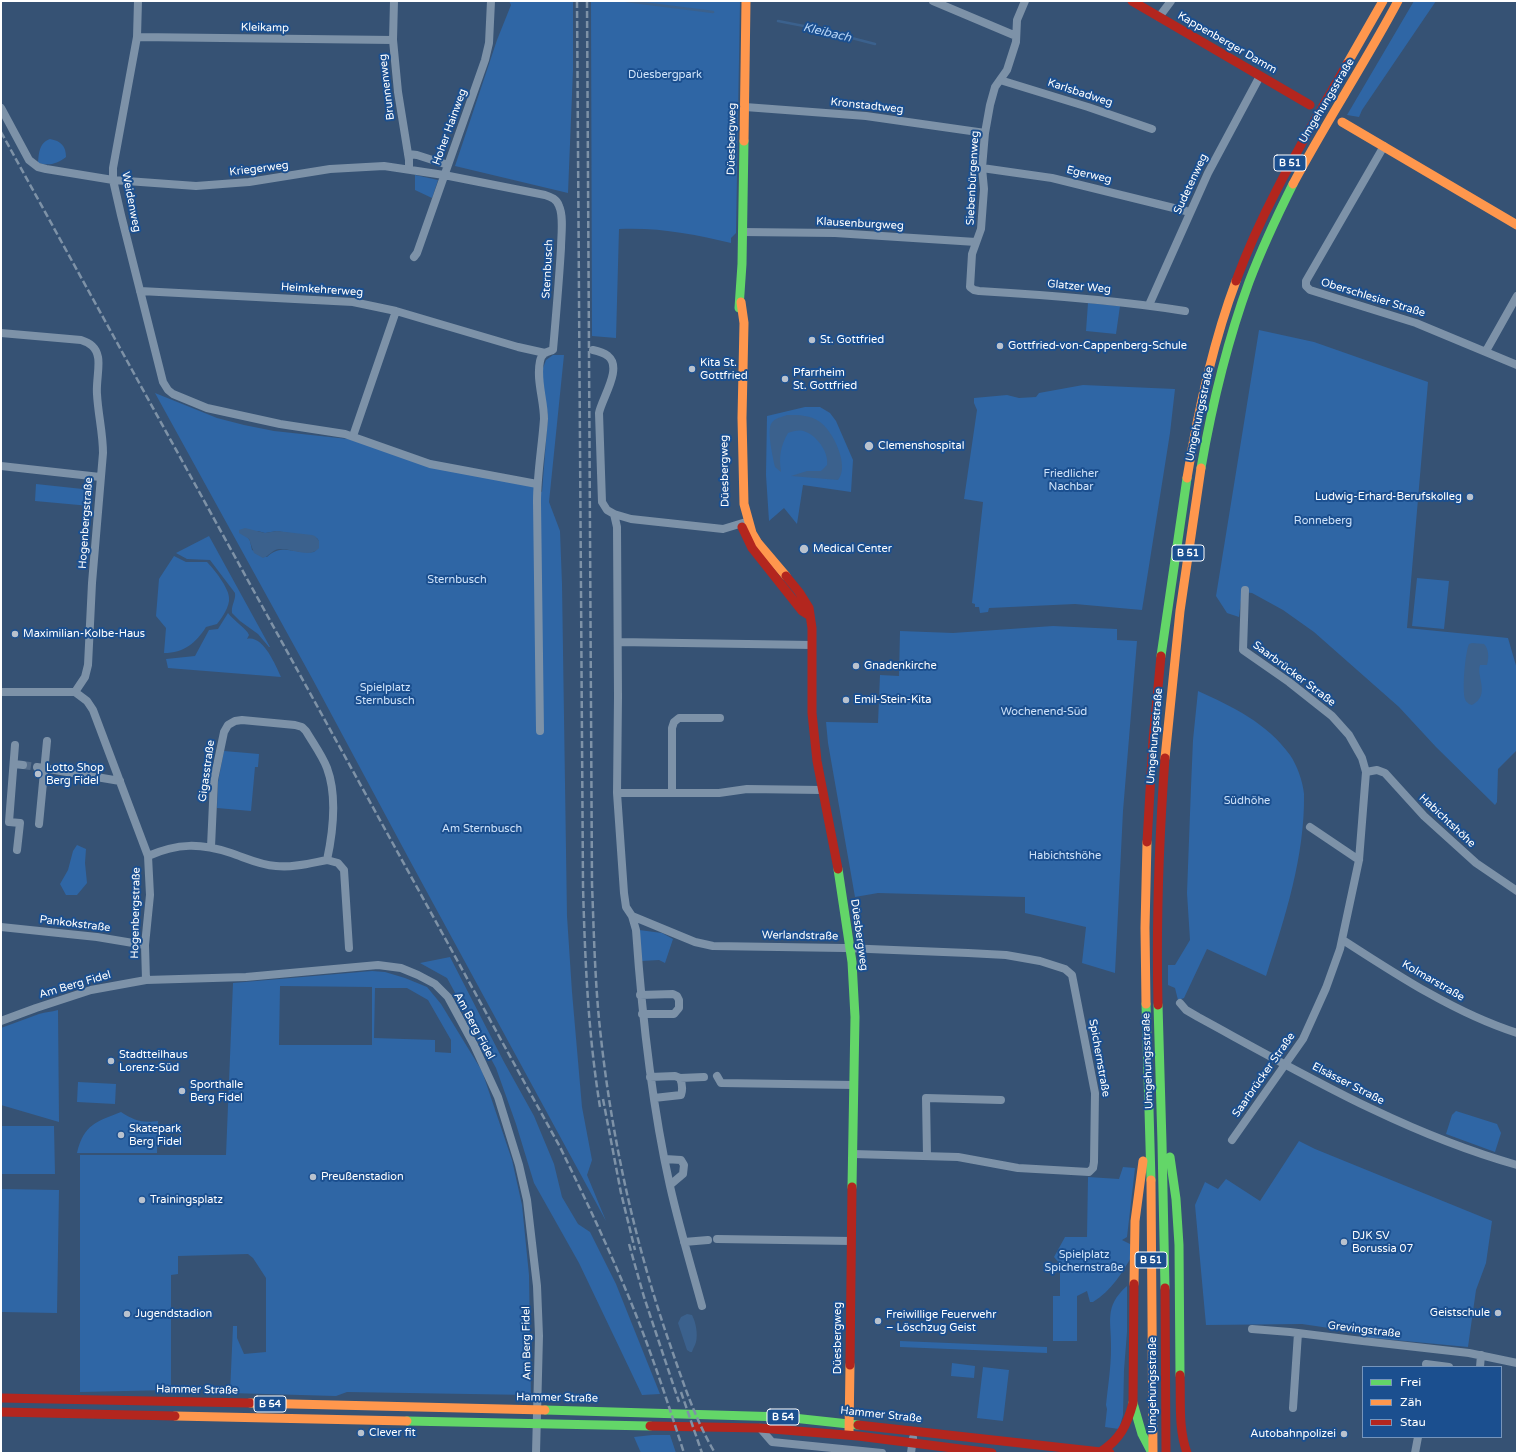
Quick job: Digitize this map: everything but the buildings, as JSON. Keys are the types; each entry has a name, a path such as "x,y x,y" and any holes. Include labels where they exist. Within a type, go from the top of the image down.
{"main road":[{"name":"Düesbergweg","path":"746,1 741,302 737,318 736,456 738,507 752,548 802,611 810,616 812,645 812,713 822,790 840,881 850,948 855,1017 849,1326 849,1435"},
{"name":"Kappenberger Damm","path":"1132,1 1310,105"},
{"path":"1333,88 1372,1"},
{"name":"B 51","path":"1333,88 1383,1"},
{"name":"B 51","path":"1366,59 1398,1"},
{"path":"1366,59 1380,48 1408,1"},
{"name":"Umgehungsstraße","path":"1167,1453 1162,1114 1157,931 1163,782 1173,667 1182,596 1207,437 1219,380 1229,341 1249,282 1262,248 1290,190 1366,59"},
{"name":"Umgehungsstraße","path":"1153,1453 1145,926 1149,793 1167,606 1194,437 1212,354 1224,313 1266,208 1280,180 1333,88"},
{"path":"1342,122 1517,224"},
{"path":"1162,1114 1176,1199 1179,1245 1179,1433 1188,1453"},
{"path":"1100,1452 1111,1445 1123,1433 1128,1423 1133,1403 1135,1221 1149,1115"},
{"name":"Hammer Straße","path":"1,1398 538,1409 784,1417 914,1430 1110,1453"},
{"path":"1133,1403 1142,1434 1153,1453"},
{"name":"B 54","path":"1,1412 760,1428 849,1435 992,1453"},
{"path":"1167,1453 1179,1433"}],"street":[{"name":"Weidenweg","path":"138,1 137,37 113,168 113,180 163,382 168,390 173,394 207,408 280,424 352,436"},
{"name":"Brunnenweg","path":"394,1 393,40 398,92 409,169"},
{"name":"Hoher Hainweg","path":"414,257 417,253 485,60 489,43 491,1"},
{"path":"932,1 1016,36"},
{"name":"Siebenbürgenweg","path":"971,289 969,284 972,254 981,229 984,195 982,168 985,133 992,93 1007,70 1016,42 1017,20 1025,1"},
{"path":"1159,17 1171,1"},
{"name":"Kleikamp","path":"137,37 393,40"},
{"name":"Sudetenweg","path":"1149,305 1190,212 1220,149 1260,76"},
{"name":"Karlsbadweg","path":"1000,80 1088,107 1152,129"},
{"name":"Kronstadtweg","path":"745,107 763,107 866,116 985,133"},
{"name":"Kriegerweg","path":"1,108 29,160 38,167 113,180 196,186 249,182 343,168 384,166 444,175 550,197"},
{"name":"Oberschlesier Straße","path":"1384,146 1306,281 1306,286 1310,290 1423,325 1517,365"},
{"path":"408,154 417,155 448,165"},
{"name":"Egerweg","path":"982,168 1052,178 1190,212"},
{"name":"Sternbusch","path":"540,731 537,484 544,418 539,370 540,361 545,353 553,350 559,290 562,232 559,205 556,200 550,197"},
{"name":"Klausenburgweg","path":"742,232 835,233 976,242"},
{"name":"Glatzer Weg","path":"971,289 979,291 1064,296 1149,305 1185,311"},
{"name":"Heimkehrerweg","path":"140,291 354,302 396,311 512,346 545,353"},
{"path":"1486,351 1517,296"},
{"path":"396,311 352,436 430,464 537,484"},
{"name":"Hogenbergstraße","path":"1,333 81,340 88,342 95,348 98,357 97,396 103,436 103,453 100,477 88,665 85,677 74,692 87,701 93,710 148,856 150,895 145,945 146,980"},
{"path":"593,350 609,356 614,367 613,375 600,405 599,413 602,502 607,510 614,514 631,519 723,529 744,522"},
{"path":"1,466 100,477"},
{"path":"614,514 617,527 618,793 624,893 626,907 632,916 636,930 640,995 650,1077 670,1186 702,1306"},
{"name":"Saarbrücker Straße","path":"1232,1140 1303,1039 1326,988 1343,940 1359,860 1366,772 1362,758 1349,735 1332,716 1289,682 1243,650 1245,590"},
{"path":"618,642 812,645"},
{"path":"1,692 74,692"},
{"path":"672,793 672,728 674,722 679,718 720,718"},
{"name":"Gigasstraße","path":"211,847 214,780 224,732 228,725 242,720 296,725 302,727 306,731 327,766 330,776 333,824 332,838 327,860"},
{"path":"39,824 41,768 47,742"},
{"path":"15,745 9,822 20,823 17,850"},
{"path":"14,764 23,765"},
{"path":"41,768 120,780"},
{"name":"Habichtshöhe","path":"1366,772 1377,770 1385,773 1424,816 1476,863 1517,891"},
{"path":"618,793 719,793 747,789 822,790"},
{"path":"1310,828 1359,860"},
{"path":"148,856 164,849 190,846 211,847 253,862 276,866 301,865 327,860 338,863 344,870 349,948"},
{"name":"Werlandstraße","path":"632,916 696,942 713,946 850,948 968,952 1006,955 1040,960 1065,969 1072,975"},
{"name":"Pankokstraße","path":"1,927 97,937 145,945"},
{"name":"Kolmarstraße","path":"1343,940 1458,1008 1481,1020 1517,1033"},
{"name":"Am Berg Fidel","path":"1,1021 91,990 146,980 239,977 378,965 401,968 435,984 448,997 474,1045 498,1097 519,1165 527,1200 537,1286 539,1336 536,1453"},
{"name":"Spichernstraße","path":"853,1154 958,1157 1018,1168 1089,1172 1093,1168 1096,1119 1095,1093 1072,975"},
{"path":"640,995 673,994 677,996 679,1000 679,1008 674,1014 642,1014"},
{"name":"Elsässer Straße","path":"1180,1003 1186,1010 1198,1017 1366,1107 1434,1136 1496,1159 1517,1165"},
{"path":"650,1077 675,1076 680,1078 704,1076"},
{"path":"717,1076 721,1083 854,1085"},
{"path":"654,1098 681,1095 682,1091 680,1078"},
{"path":"927,1156 926,1098 1001,1100"},
{"path":"665,1159 681,1160 684,1165 683,1174 670,1186"},
{"path":"684,1242 708,1240"},
{"path":"717,1240 851,1241"},
{"name":"Grevingstraße","path":"1252,1328 1481,1355 1517,1363"},
{"path":"1293,1408 1298,1333"},
{"path":"1426,1366 1428,1349"},
{"path":"1480,1366 1481,1355"},
{"path":"760,1428 772,1442 808,1449 882,1453"},
{"path":"911,1453 914,1430"},
{"path":"1415,1453 1418,1438"}],"green space":[{"path":"509,1 573,1 573,70 568,193 455,166 497,40 511,5"},
{"name":"Düesbergpark","path":"591,1 740,1 736,233 731,238 731,243 675,232 647,229 619,229 616,338 592,336"},
{"path":"1414,1 1436,1 1362,110 1359,117 1347,115"},
{"path":"50,139 57,141 64,147 66,157 53,164 38,163 39,152 42,146"},
{"path":"415,175 438,180 432,198 415,190"},
{"path":"1088,303 1120,306 1116,334 1086,331"},
{"name":"Ronneberg","path":"1259,330 1314,342 1428,382 1407,628 1508,638 1517,669 1517,750 1498,769 1497,802 1495,805 1436,747 1399,707 1314,632 1283,610 1252,593 1242,592 1239,617 1227,613 1216,596"},
{"name":"Sternbusch","path":"553,355 564,355 549,502 560,531 567,916 582,1107 592,1160 587,1175 606,1221 313,680 155,393 217,418 244,425 274,431 348,439 534,487 542,492 548,416 543,386 543,368 546,360","holes":["258,531 265,533 277,531 317,538 319,544 314,552 283,550 272,553 267,557 252,550 248,538"]},
{"name":"Friedlicher Nachbar","path":"1083,385 1175,389 1170,433 1142,610 1075,604 989,608 988,612 980,613 979,607 975,607 975,604 972,603 983,502 964,499 977,410 974,403 974,398 1007,395 1019,398 1036,397 1039,393"},
{"path":"805,407 820,407 830,413 836,421 853,460 851,492 803,485 797,524 784,508 769,521 766,475 767,416"},
{"path":"36,484 92,490 90,506 35,501"},
{"path":"209,536 270,647 258,634 232,613 235,593 210,560 187,559 176,553"},
{"path":"174,556 186,562 207,562 227,589 229,601 225,612 217,624 206,627 198,638 189,646 171,653 164,653 166,628 156,616 159,579"},
{"path":"1417,578 1449,581 1444,629 1412,626"},
{"path":"228,613 248,633 249,635 247,639 258,641 268,652 281,677 168,668 166,659 195,656 209,630 218,629"},
{"name":"Wochenend-Süd","path":"1053,626 1117,629 1117,640 1137,641 1123,811 1115,973 1082,963 1086,927 1025,913 1025,897 878,893 855,897 828,743 826,722 878,723 880,675 899,676 900,631 953,633"},
{"name":"Südhöhe","path":"1198,691 1224,703 1248,717 1271,734 1281,744 1293,759 1301,779 1304,794 1303,817 1297,864 1287,909 1266,976 1207,949 1184,998 1178,1000 1175,988 1168,985 1168,965 1175,965 1190,940 1187,893 1193,740"},
{"path":"224,751 259,754 258,767 255,767 251,811 217,808 218,782"},
{"path":"77,845 86,849 85,863 87,883 77,895 66,895 60,884 68,870 73,851"},
{"path":"639,930 662,933 673,939 665,963 659,960 641,961"},
{"path":"450,957 504,1062 534,1116 554,1164 562,1197 578,1224 590,1232 616,1284 660,1394 642,1395 579,1263 534,1183 516,1124 496,1068 447,978 420,963"},
{"path":"372,971 385,972 427,987 441,1004 482,1071 512,1160 522,1205 529,1275 531,1395 347,1392 336,1396 230,1393 233,1326 237,1326 237,1338 244,1354 266,1352 266,1278 253,1258 248,1254 178,1256 178,1274 171,1275 171,1390 80,1392 80,1155 226,1155 233,983","holes":["280,986 372,987 372,1045 279,1045","375,988 407,988 428,1000 451,1040 451,1053 435,1052 435,1040 374,1038"]},
{"path":"58,1010 59,1122 1,1105 1,1028 39,1014"},
{"path":"78,1082 116,1084 115,1104 77,1102"},
{"path":"1456,1111 1497,1124 1501,1133 1495,1152 1446,1134 1452,1115"},
{"name":"Skatepark Berg Fidel","path":"121,1112 139,1121 158,1121 157,1153 77,1153 83,1136 92,1125"},
{"path":"1,1126 54,1126 55,1174 1,1174"},
{"name":"DJK SV Borussia 07","path":"1299,1141 1315,1149 1492,1221 1486,1263 1476,1290 1468,1347 1363,1337 1363,1333 1302,1324 1206,1325 1195,1205 1205,1182 1218,1189 1226,1179 1260,1201"},
{"name":"Spielplatz Spichernstraße","path":"1123,1167 1135,1168 1127,1237 1122,1240 1130,1244 1133,1254 1116,1281 1099,1298 1093,1302 1090,1302 1087,1291 1077,1296 1077,1341 1053,1341 1053,1296 1060,1296 1060,1264 1054,1257 1065,1237 1087,1237 1088,1177 1119,1179"},
{"path":"1,1189 59,1190 57,1313 1,1312"},
{"path":"1127,1286 1127,1332 1123,1415 1119,1429 1105,1427 1111,1356 1110,1315 1119,1294"},
{"path":"900,1341 1047,1347 1047,1353 900,1347"},
{"path":"952,1363 975,1366 974,1378 951,1376"},
{"path":"983,1367 1009,1370 1003,1421 977,1418"},
{"path":"670,1435 676,1453 641,1453 634,1437"}],"shaded area":[{"path":"787,415 809,417 820,422 830,433 835,441 841,458 841,474 838,480 791,476 807,471 821,471 827,465 826,455 822,446 810,434 802,431 788,433 783,443 781,452 781,472 775,467 770,428 774,420"},
{"path":"245,528 265,533 277,531 312,535 319,541 319,548 311,553 279,549 263,558 254,553 249,539 239,533 239,530"},
{"path":"1469,644 1484,644 1488,651 1488,657 1487,665 1480,665 1479,670 1482,686 1481,696 1478,701 1472,705 1465,700 1464,672"},
{"path":"687,1314 692,1315 696,1328 697,1339 692,1352 687,1350 678,1323 681,1317"}],"waterway":[{"name":"Kleibach","path":"626,1 713,12"},
{"name":"Kleibach","path":"778,21 809,27 875,44"}],"tunnel":[{"path":"23,765 37,767"}],"railway":[{"path":"577,1 583,886 588,996 600,1107"},
{"path":"587,1 592,884 597,1000 611,1113 634,1224 654,1297 666,1333 700,1424 715,1453"},
{"path":"1,132 560,1147 602,1235 633,1308 684,1453"},
{"path":"603,1099 621,1193 635,1250"},
{"path":"629,1244 644,1297 679,1402"},
{"path":"681,1392 702,1453"}],"traffic: fast":[{"path":"739,308 742,264 744,141"},
{"path":"1201,468 1221,374 1241,305 1264,244 1293,184"},
{"path":"1161,656 1187,478"},
{"path":"838,869 852,962 855,1017 852,1187"},
{"path":"1146,1004 1151,1180"},
{"path":"1158,1005 1165,1288"},
{"path":"1170,1157 1176,1199 1179,1245 1180,1375"},
{"path":"1133,1403 1142,1434 1152,1453"},
{"path":"545,1410 784,1417 858,1425"},
{"path":"407,1421 650,1426"}],"traffic: slow":[{"path":"744,141 746,1"},
{"path":"1347,64 1383,1"},
{"path":"1293,184 1398,1"},
{"path":"1342,122 1517,225"},
{"path":"1187,478 1207,378 1227,305 1236,281"},
{"path":"741,302 744,323 742,418 744,504 752,533 758,543 786,576"},
{"path":"1165,758 1180,611 1201,468"},
{"path":"1146,1004 1145,928 1147,842"},
{"path":"1134,1284 1135,1221 1143,1161"},
{"path":"1151,1180 1153,1453"},
{"path":"849,1433 850,1365"},
{"path":"250,1403 545,1410"},
{"path":"175,1416 407,1421"}],"traffic: jam":[{"path":"1132,1 1310,105"},
{"path":"1236,281 1247,252 1273,197 1347,64"},
{"path":"742,527 752,548 802,611 810,616"},
{"path":"786,576 799,592 809,608 812,628 812,713 817,761 838,869"},
{"path":"1147,842 1153,740 1161,656"},
{"path":"1158,1005 1158,882 1165,758"},
{"path":"850,1365 852,1187"},
{"path":"1100,1452 1118,1437 1125,1425 1133,1403 1134,1284"},
{"path":"1165,1288 1166,1453"},
{"path":"1180,1375 1180,1414 1182,1434 1187,1453"},
{"path":"1,1398 250,1403"},
{"path":"1,1412 175,1416"},
{"path":"858,1425 1110,1453"},
{"path":"650,1426 760,1428 858,1436 992,1453"}],"place":[{"name":"St. Gottfried","path":"812,340"},
{"name":"Gottfried-von-Cappenberg-Schule","path":"1000,346"},
{"name":"Kita St. Gottfried","path":"692,369"},
{"name":"Pfarrheim St. Gottfried","path":"785,379"},
{"name":"Clemenshospital","path":"869,446"},
{"name":"Ludwig-Erhard-Berufskolleg","path":"1470,497"},
{"name":"Medical Center","path":"804,549"},
{"name":"Maximilian-Kolbe-Haus","path":"15,634"},
{"name":"Gnadenkirche","path":"856,666"},
{"name":"Emil-Stein-Kita","path":"846,700"},
{"name":"Lotto Shop Berg Fidel","path":"38,774"},
{"name":"Stadtteilhaus Lorenz-Süd","path":"111,1061"},
{"name":"Sporthalle Berg Fidel","path":"182,1091"},
{"name":"Skatepark Berg Fidel","path":"121,1135"},
{"name":"Preußenstadion","path":"313,1177"},
{"name":"Trainingsplatz","path":"142,1200"},
{"name":"DJK SV Borussia 07","path":"1344,1242"},
{"name":"Geistschule","path":"1498,1313"},
{"name":"Jugendstadion","path":"127,1314"},
{"name":"Freiwillige Feuerwehr – Löschzug Geist","path":"878,1321"},
{"name":"Clever fit","path":"361,1433"},
{"name":"Autobahnpolizei","path":"1344,1434"}],"park label":[{"name":"Spielplatz Sternbusch","path":"385,694"},
{"name":"Am Sternbusch","path":"482,829"}]}
